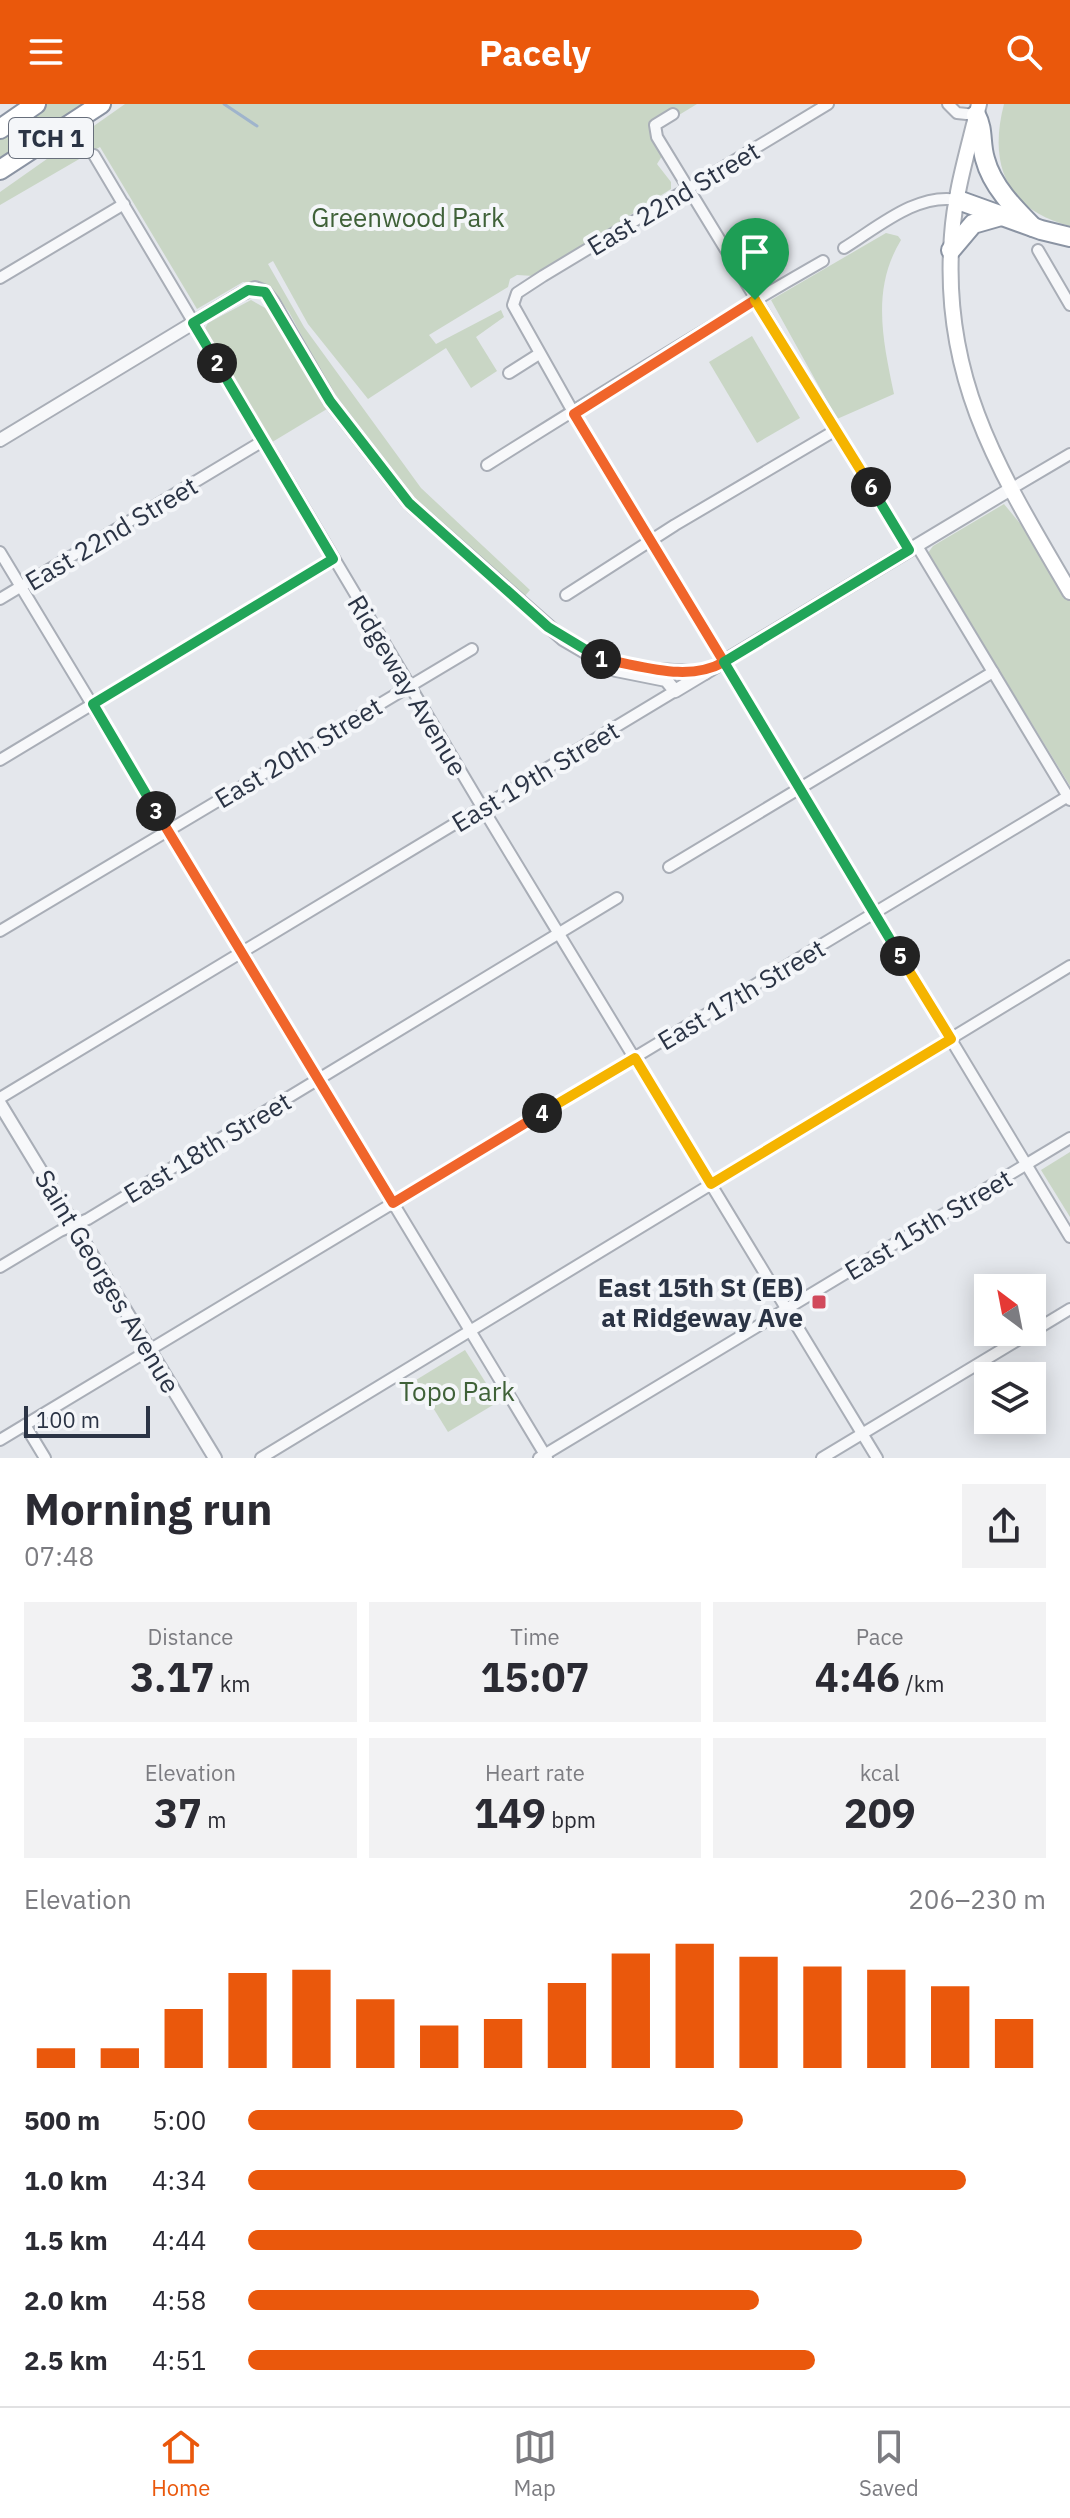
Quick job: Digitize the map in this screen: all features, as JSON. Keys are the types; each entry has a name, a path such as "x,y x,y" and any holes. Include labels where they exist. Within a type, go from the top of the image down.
{"highway":[{"name":"TCH 1","path":"0,129 36,104"},
{"name":"TCH 1","path":"0,170 101,104"},
{"path":"978,110 983,128 984,158 991,174 1017,212 1033,227"},
{"path":"0,179 78,120"},
{"path":"958,200 1070,237"},
{"path":"951,250 973,224 1001,216"}],"main road":[{"path":"978,110 958,200 951,250 953,318 963,374 977,420 1009,490 1070,592"}],"street":[{"name":"East 22nd Street","path":"539,354 516,314 513,305 517,293 828,104"},
{"path":"948,104 957,113 978,110"},
{"path":"673,114 654,129 688,190 1069,797"},
{"name":"Ridgeway Avenue","path":"94,155 482,807 877,1458"},
{"path":"844,248 913,206 934,199 958,200"},
{"path":"0,278 124,204"},
{"path":"1038,250 1070,305"},
{"path":"487,465 823,261"},
{"path":"0,440 255,288 265,292 273,302 330,401 409,503 548,627 622,672 666,680 675,691"},
{"path":"509,373 539,354 1070,1237"},
{"path":"566,595 836,430"},
{"name":"East 22nd Street","path":"0,599 263,441"},
{"name":"East 19th Street","path":"0,1101 1070,454"},
{"path":"0,552 471,1332 543,1457"},
{"path":"0,760 333,559"},
{"name":"East 20th Street","path":"0,931 472,649"},
{"path":"597,658 651,670 705,673"},
{"path":"669,867 993,672"},
{"name":"East 17th Street","path":"0,1440 1069,797"},
{"name":"East 18th Street","path":"0,1267 617,898"},
{"path":"261,1458 1070,966"},
{"name":"Saint Georges Avenue","path":"0,1101 215,1458"},
{"name":"East 15th Street","path":"543,1457 1070,1138"},
{"path":"1046,1324 1070,1309"},
{"path":"822,1458 1009,1346"},
{"path":"25,1425 45,1458"}],"green space":[{"path":"46,104 90,104 0,160 0,137"},
{"name":"Greenwood Park","path":"125,104 697,104 651,132 662,156 657,164 671,182 671,189 534,276 517,275 510,279 508,287 429,335 436,344 501,310 504,317 476,337 497,371 471,388 446,348 368,399 308,324 273,261 268,264 304,327 421,488 530,590 524,597 414,502 350,416 322,374 289,312 269,286 243,282 197,309 100,147 0,205 0,192"},
{"path":"1004,104 1070,104 1070,226 1031,209 1007,182 999,147"},
{"path":"886,233 901,240 886,277 882,316 894,394 837,419 771,300"},
{"path":"251,300 267,309 327,409 269,444 203,332 208,323"},
{"path":"752,336 800,418 757,443 709,362"},
{"path":"1004,504 1038,545 1070,599 1070,786 928,553 933,546"},
{"path":"1070,1152 1070,1217 1041,1170"},
{"name":"Topo Park","path":"465,1350 498,1402 448,1432 416,1380"}],"waterway":[{"path":"224,104 257,126"}],"place":[{"name":"East 15th St (EB) at Ridgeway Ave","path":"819,1302"}],"route":[{"path":"755,300 651,362 574,414 724,662 705,673 651,670 597,658 548,627 409,503 330,401 265,292 255,288 248,290 193,323 333,559 93,704 393,1203 635,1058 711,1184 951,1039 724,662 909,550 755,300"}]}
